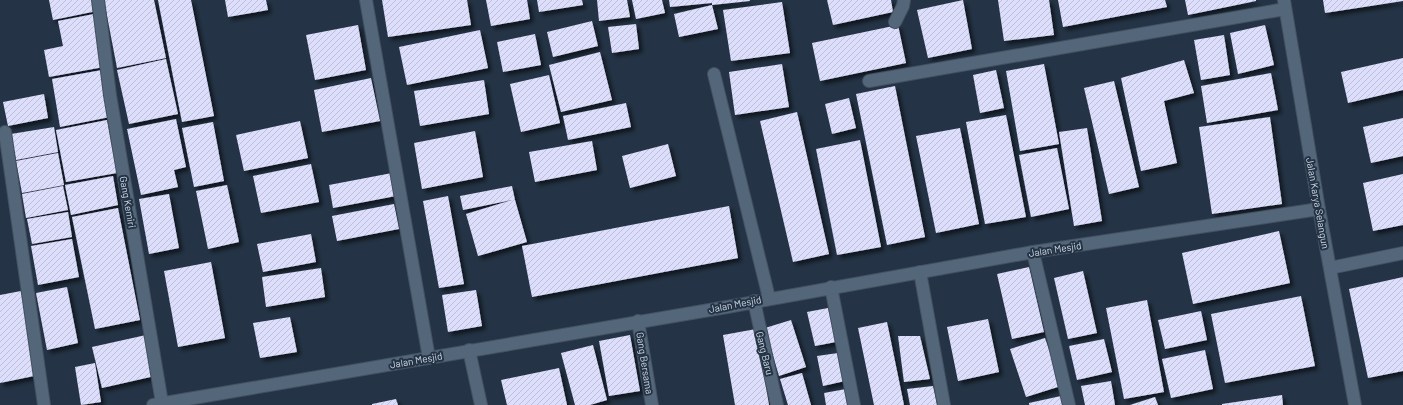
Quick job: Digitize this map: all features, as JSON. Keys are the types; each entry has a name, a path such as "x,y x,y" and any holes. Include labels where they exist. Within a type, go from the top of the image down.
{"street":[{"name":"Gang Kemiri","path":"98,0 110,95 157,404"},
{"path":"366,0 429,358"},
{"path":"895,22 903,6 904,0"},
{"path":"869,81 1284,5"},
{"name":"Jalan Karya Selangun","path":"1284,5 1355,405"},
{"path":"714,74 769,298"},
{"path":"5,132 44,405"},
{"name":"Jalan Mesjid","path":"157,404 754,302 830,287 1033,252 1319,209"},
{"path":"1033,252 1069,405"},
{"path":"1330,268 1403,253"},
{"path":"920,272 944,405"},
{"path":"830,287 854,405"},
{"name":"Gang Baru","path":"754,302 777,405"},
{"name":"Gang Bersama","path":"638,321 652,405"},
{"path":"469,350 481,405"}],"building":[{"path":"49,0 95,0 97,11 53,20"},
{"path":"104,0 154,0 166,58 117,68"},
{"path":"158,0 191,0 214,116 182,122"},
{"path":"225,0 266,0 268,10 228,17"},
{"path":"382,0 467,0 471,25 388,37"},
{"path":"486,0 527,0 530,19 491,26"},
{"path":"537,0 582,0 583,5 539,12"},
{"path":"597,0 627,0 630,17 599,21"},
{"path":"632,0 662,0 665,13 636,19"},
{"path":"669,0 750,0 750,1 670,7"},
{"path":"827,0 891,0 893,12 833,25"},
{"path":"963,0 972,49 928,58 917,10"},
{"path":"998,0 1049,0 1054,35 1004,41"},
{"path":"1058,0 1165,0 1167,7 1063,27"},
{"path":"1185,0 1256,0 1256,1 1188,15"},
{"path":"1323,0 1403,0 1403,1 1325,13"},
{"path":"782,2 790,53 731,61 723,10"},
{"path":"712,5 718,29 679,37 674,14"},
{"path":"94,14 104,67 49,77 44,50 63,46 58,21"},
{"path":"592,21 598,46 553,57 547,32"},
{"path":"636,24 639,49 612,53 608,27"},
{"path":"358,25 366,70 315,80 306,35"},
{"path":"898,25 906,63 820,81 812,43"},
{"path":"1265,25 1274,65 1238,74 1230,33"},
{"path":"480,30 488,68 407,85 399,47"},
{"path":"535,34 541,65 503,72 497,42"},
{"path":"1224,35 1230,75 1201,80 1194,40"},
{"path":"600,52 612,100 561,112 549,65"},
{"path":"1403,58 1403,90 1348,103 1341,72"},
{"path":"166,59 178,114 129,124 117,70"},
{"path":"1184,60 1194,93 1164,101 1177,163 1141,171 1121,78"},
{"path":"782,64 789,107 735,115 729,72"},
{"path":"1044,64 1059,144 1020,151 1006,71"},
{"path":"102,70 110,117 60,127 52,79"},
{"path":"996,70 1004,108 980,113 973,75"},
{"path":"1271,73 1278,110 1207,123 1201,86"},
{"path":"549,75 560,123 521,132 510,84"},
{"path":"371,78 380,121 322,132 314,90"},
{"path":"484,80 489,114 420,126 414,91"},
{"path":"1114,81 1139,187 1109,194 1084,88"},
{"path":"895,86 925,237 887,245 856,94"},
{"path":"44,94 48,118 8,126 3,102"},
{"path":"849,98 856,128 832,134 825,104"},
{"path":"626,103 631,127 568,140 563,116"},
{"path":"797,112 829,254 793,262 760,121"},
{"path":"1006,115 1026,217 985,224 966,122"},
{"path":"1270,117 1282,204 1212,214 1199,127"},
{"path":"1403,118 1403,156 1371,163 1363,127"},
{"path":"176,119 186,167 174,170 178,187 141,195 127,129"},
{"path":"107,120 117,173 66,182 56,130"},
{"path":"300,121 308,158 244,171 236,135"},
{"path":"213,122 224,181 194,187 182,128"},
{"path":"54,127 58,152 16,160 11,134"},
{"path":"960,128 979,224 936,233 916,136"},
{"path":"1087,128 1102,221 1074,226 1059,132"},
{"path":"475,131 483,177 422,189 414,143"},
{"path":"860,140 881,247 837,255 816,149"},
{"path":"592,141 597,170 535,182 529,152"},
{"path":"668,144 676,176 630,188 622,156"},
{"path":"1057,148 1069,209 1031,217 1019,155"},
{"path":"58,153 64,185 22,193 16,161"},
{"path":"311,164 319,202 261,213 253,176"},
{"path":"392,173 396,196 333,208 329,185"},
{"path":"1403,174 1403,225 1373,231 1363,183"},
{"path":"113,176 118,205 71,215 65,185"},
{"path":"227,185 239,242 208,249 196,191"},
{"path":"63,186 68,210 26,218 22,194"},
{"path":"512,186 527,242 478,256 466,214 512,200 463,210 460,196"},
{"path":"169,194 179,248 149,254 139,199"},
{"path":"448,196 464,284 439,288 423,201"},
{"path":"394,204 399,229 337,241 332,216"},
{"path":"729,206 738,258 532,297 522,246"},
{"path":"118,208 140,320 95,329 72,217"},
{"path":"68,212 72,237 32,244 27,219"},
{"path":"1279,231 1290,283 1193,304 1182,253"},
{"path":"311,234 316,262 263,272 257,244"},
{"path":"72,239 79,277 38,285 31,246"},
{"path":"211,262 225,338 178,347 164,271"},
{"path":"1029,267 1044,332 1012,339 997,274"},
{"path":"321,268 325,297 266,307 262,277"},
{"path":"1083,271 1097,333 1068,339 1054,278"},
{"path":"1403,277 1403,371 1368,378 1349,289"},
{"path":"67,287 78,343 47,350 36,293"},
{"path":"476,290 482,326 448,332 442,295"},
{"path":"21,291 39,375 0,383 0,295"},
{"path":"1301,296 1315,366 1225,383 1211,314"},
{"path":"1147,300 1164,392 1124,399 1106,308"},
{"path":"828,308 836,342 815,346 807,312"},
{"path":"1201,311 1207,340 1165,349 1158,320"},
{"path":"290,317 297,352 260,358 253,323"},
{"path":"988,319 999,372 958,381 947,327"},
{"path":"791,320 806,367 779,376 765,328"},
{"path":"887,322 904,405 874,405 858,328"},
{"path":"756,329 769,405 735,405 723,335"},
{"path":"146,335 155,376 102,388 92,347"},
{"path":"630,335 640,391 609,396 599,341"},
{"path":"898,336 920,336 930,379 904,382"},
{"path":"1045,338 1061,386 1026,397 1010,349"},
{"path":"1104,339 1112,372 1077,380 1069,346"},
{"path":"593,345 607,400 590,405 575,405 561,353"},
{"path":"1205,350 1213,389 1171,398 1162,359"},
{"path":"838,353 845,381 823,386 817,356"},
{"path":"95,363 101,402 81,405 75,367"},
{"path":"559,368 567,405 507,405 501,380"},
{"path":"802,373 811,405 788,405 780,379"},
{"path":"1111,381 1115,405 1085,405 1081,386"},
{"path":"933,386 937,405 910,405 907,389"},
{"path":"846,389 849,405 826,405 824,393"},
{"path":"1282,395 1283,405 1222,405 1222,404"},
{"path":"1061,396 1063,405 1029,405 1029,403"},
{"path":"1155,397 1158,405 1130,405"},
{"path":"396,399 398,405 372,405 372,404"}]}
